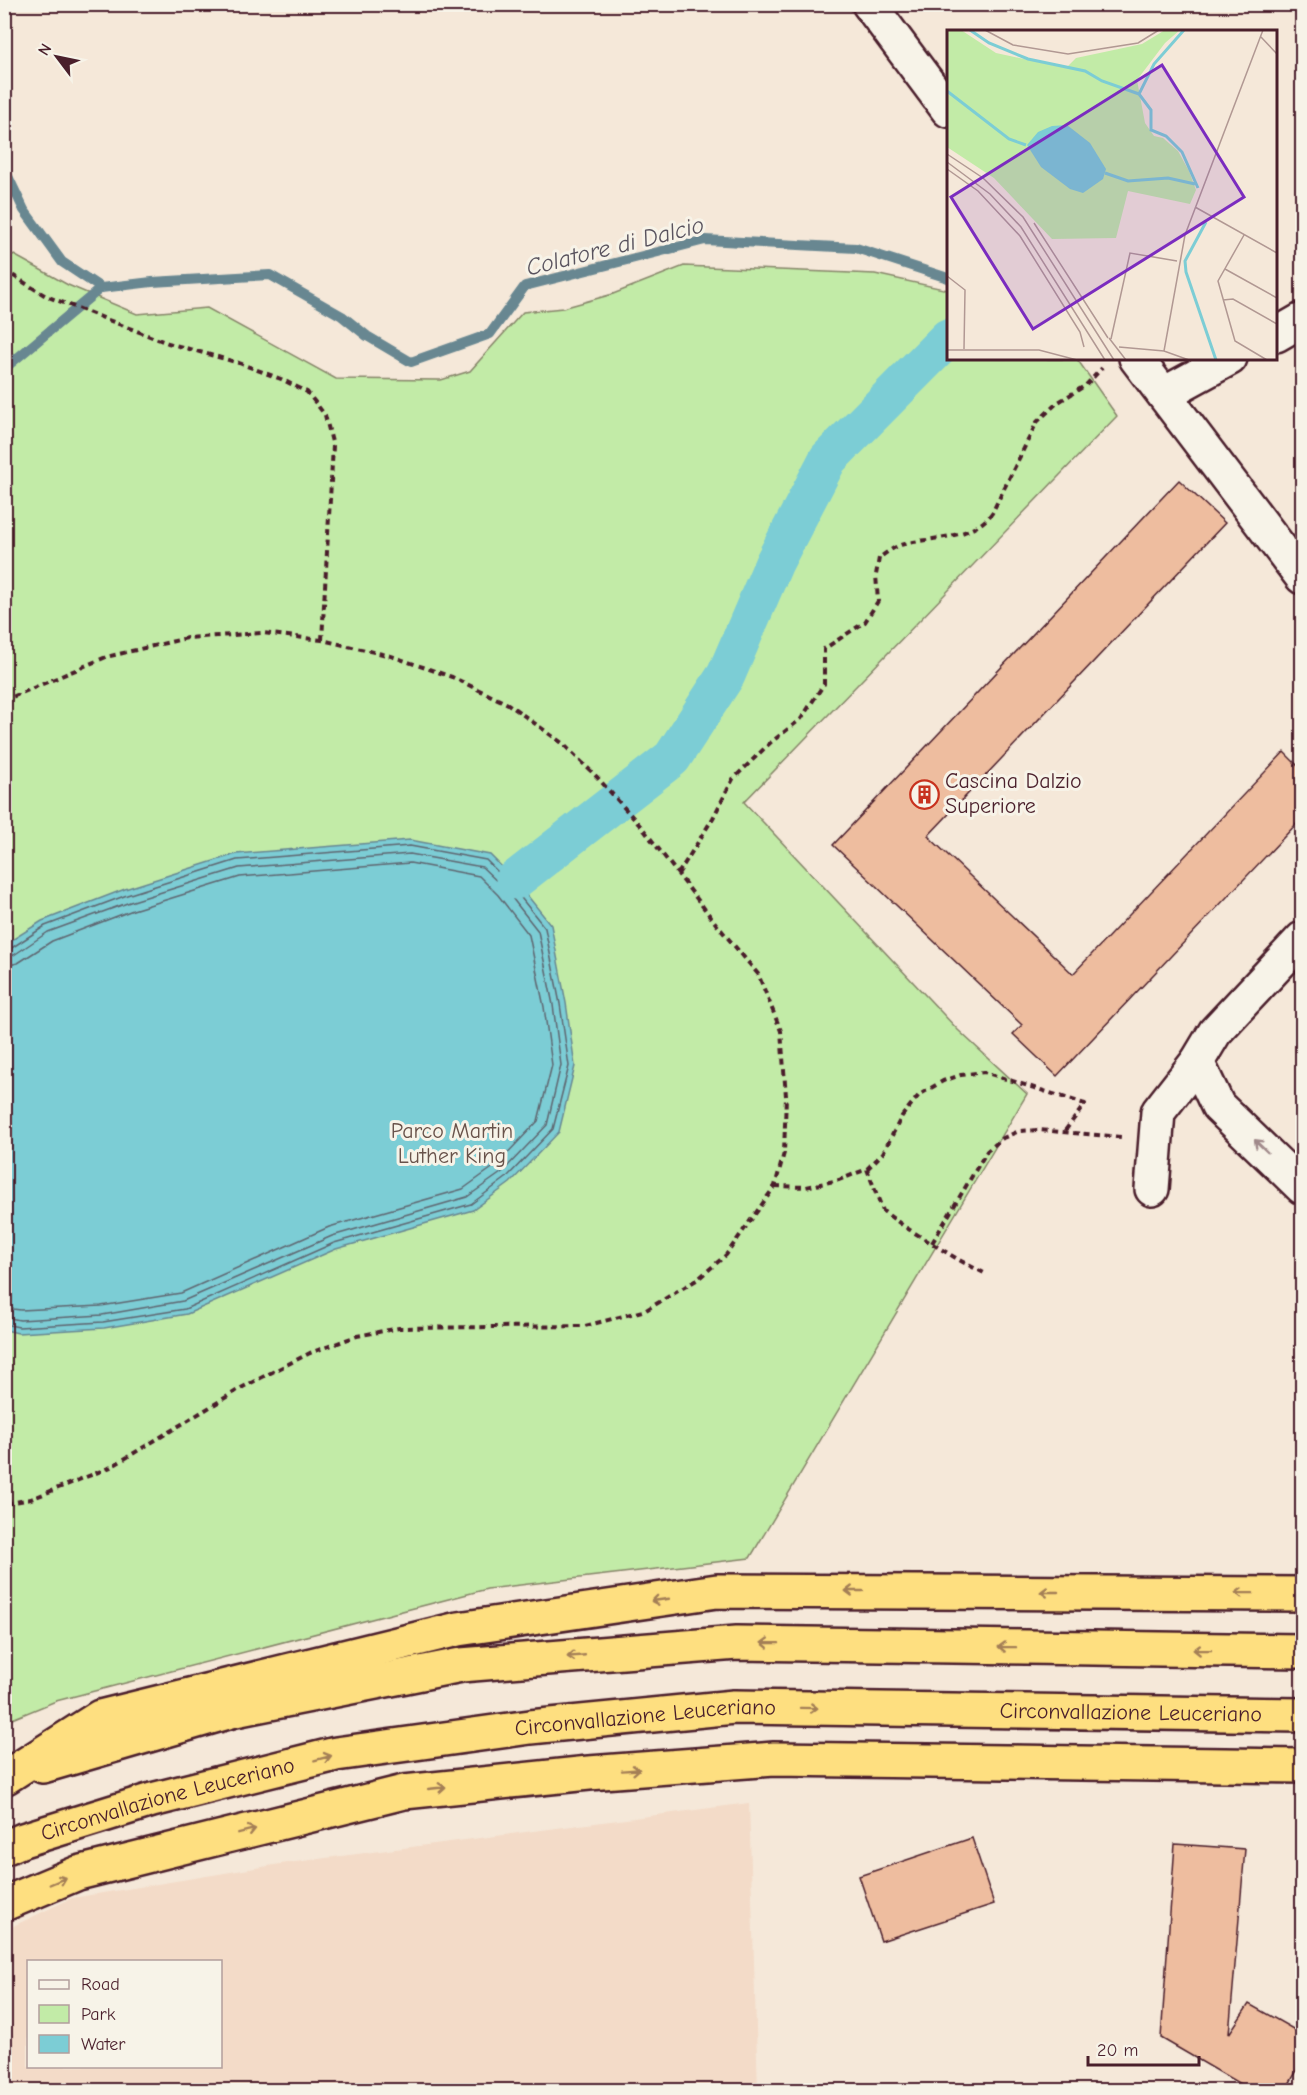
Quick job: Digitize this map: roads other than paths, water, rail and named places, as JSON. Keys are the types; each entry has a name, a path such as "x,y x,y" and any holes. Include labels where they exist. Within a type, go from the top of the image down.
{"highway":[{"path":"5,1778 100,1717 458,1629 717,1591 1302,1594"},
{"path":"5,1778 235,1710 461,1665 737,1643 1302,1651"},
{"name":"Circonvallazione Leuceriano","path":"4,1848 152,1800 336,1754 530,1727 734,1707 1302,1715"},
{"path":"4,1904 78,1873 404,1792 589,1773 774,1759 1302,1766"}],"street":[{"path":"869,4 947,109"},
{"path":"1277,333 1302,320"},
{"path":"1138,360 1302,577"},
{"path":"1164,394 1226,360"},
{"path":"1152,1189 1157,1125 1215,1032 1302,939"},
{"path":"1197,1062 1218,1106 1302,1187"}],"water":[{"path":"410,840 490,855 515,880 551,925 575,1066 559,1132 510,1183 473,1210 336,1249 187,1314 104,1328 18,1333 5,1330 4,947 7,943 42,921 125,889 236,854"}],"waterway":[{"name":"Colatore di Dalcio","path":"4,168 24,210 62,262 101,288 152,282 270,275 342,316 367,336 411,362 490,334 525,286 705,240 856,248 947,278"},
{"path":"4,369 101,288"},
{"path":"515,880 672,758 726,675 774,563 828,459 947,339"}],"place":[{"name":"Cascina Dalzio Superiore","path":"924,794"}],"park label":[{"name":"Parco Martin Luther King","path":"452,1144"}]}
